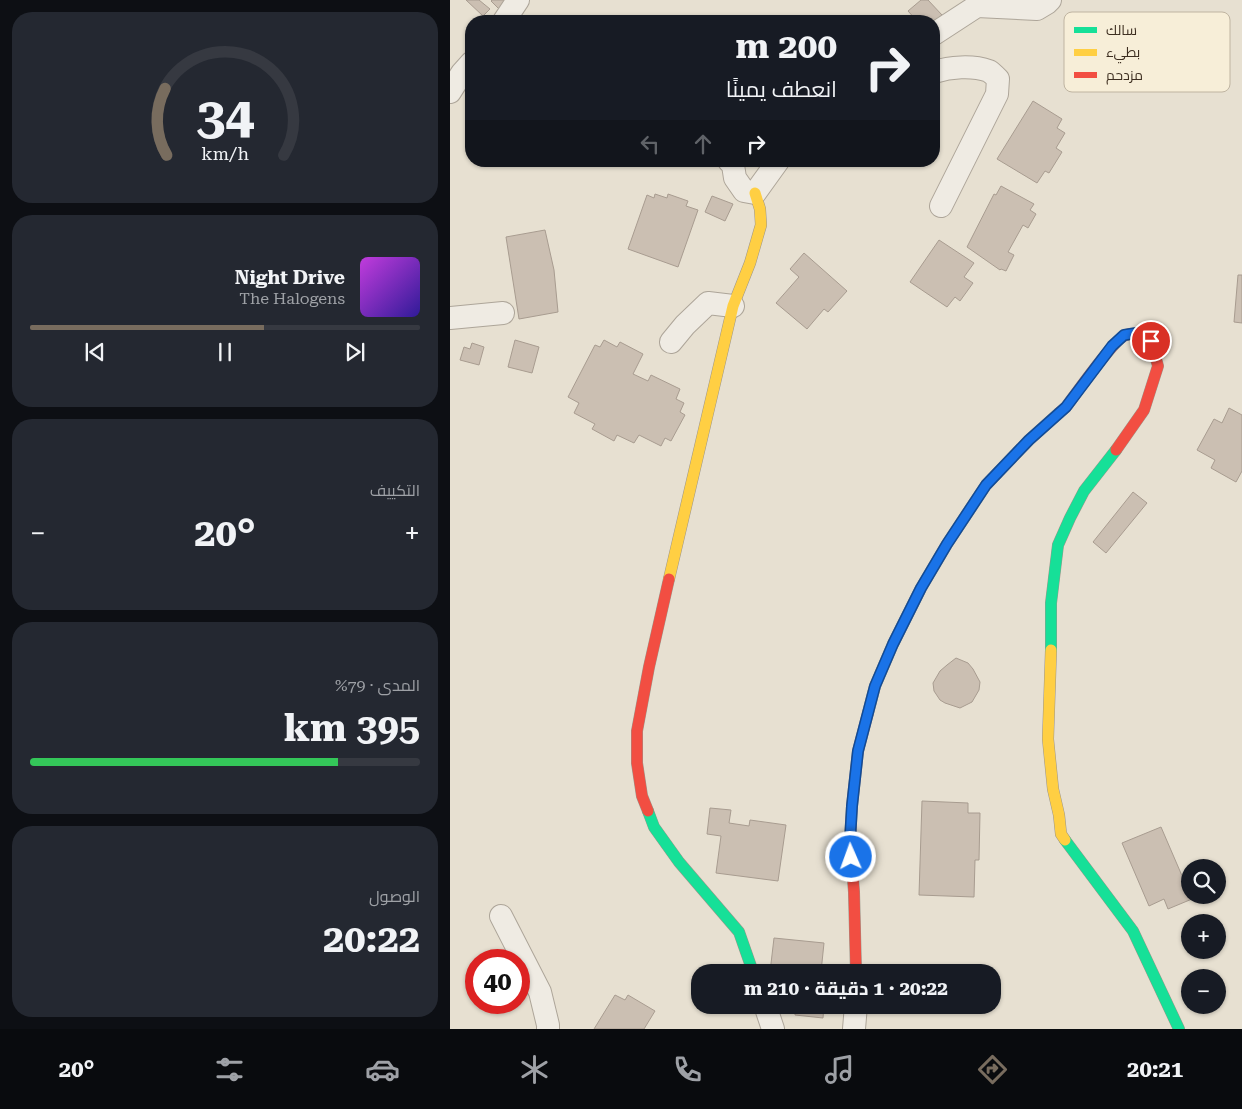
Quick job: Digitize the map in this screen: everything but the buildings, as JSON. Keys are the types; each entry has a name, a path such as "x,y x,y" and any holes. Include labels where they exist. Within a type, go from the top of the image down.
{"street":[{"path":"508,15 518,0"},
{"path":"940,30 976,6 1037,9 1050,0"},
{"path":"940,71 961,67 979,68 991,72 998,79 997,94 942,206"},
{"path":"450,92 465,70"},
{"path":"734,167 735,178 744,191 755,193"},
{"path":"755,193 774,167"},
{"path":"750,964 739,932 679,862 654,827 642,796 637,763 637,731 649,667 685,506 733,306 750,263 761,225 760,209 755,193"},
{"path":"672,342 685,325 708,303 733,306"},
{"path":"450,318 503,313"},
{"path":"856,964 854,892 850,840 858,751 875,686 893,644 921,588 986,485 1029,440 1066,407 1112,346 1124,335 1137,333 1151,341 1158,366 1144,410 1084,492 1058,545 1051,603 1048,739 1053,789 1061,834 1133,931 1179,1029"},
{"path":"501,916 540,992 548,1029"},
{"path":"768,1014 773,1029"},
{"path":"854,1029 855,1014"}],"traffic: fast":[{"path":"1051,650 1051,603 1058,545 1084,491 1116,450"},
{"path":"648,811 654,827 679,862 739,932 750,964"},
{"path":"1065,840 1133,931 1179,1029"}],"traffic: slow":[{"path":"669,579 733,306 750,263 761,225 760,209 755,193"},
{"path":"868,713 875,686 893,644 921,588 947,544 986,485 1029,440 1059,413"},
{"path":"1051,650 1048,739 1053,789 1061,834 1065,840"}],"traffic: jam":[{"path":"1059,413 1066,407 1121,338 1133,334 1151,341 1158,366 1144,410 1116,450"},
{"path":"648,811 642,796 637,763 637,731 669,579"},
{"path":"856,964 854,892 850,840 858,751 868,713"}],"route":[{"path":"851,857 852,806 858,751 875,686 893,644 921,588 986,485 1029,440 1066,407 1112,346 1124,335 1137,333 1151,341"}]}
